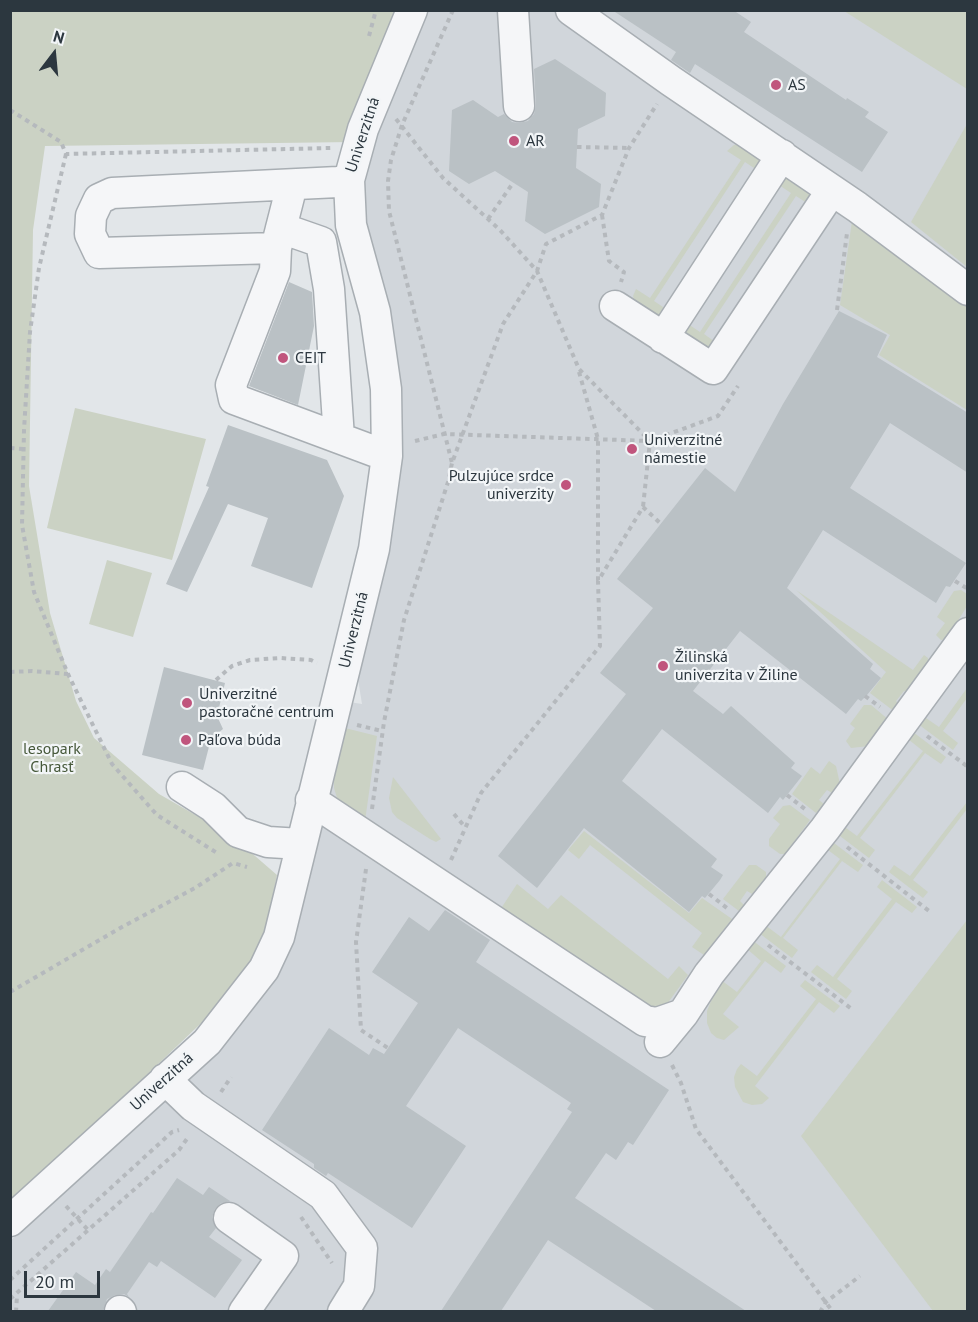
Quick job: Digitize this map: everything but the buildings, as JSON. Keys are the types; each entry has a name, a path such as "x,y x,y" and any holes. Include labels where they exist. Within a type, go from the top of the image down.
{"street":[{"name":"Univerzitná","path":"10,1221 207,1042 264,969 279,936 374,549 387,456 386,389 375,312 351,225 349,180 358,145 376,94 412,10"},
{"path":"513,10 519,106"},
{"path":"571,10 832,190 968,290"},
{"path":"663,338 782,155"},
{"path":"339,438 329,289 321,242 278,238 99,253 90,234 91,216 99,199 112,193 292,185 349,180"},
{"path":"292,185 278,238 275,271 231,385 234,399 387,456"},
{"path":"615,306 713,369 832,190"},
{"path":"660,1042 683,1014 709,974 825,829 968,633"},
{"path":"182,787 213,807 238,832 268,842 301,844"},
{"path":"311,800 645,1021 657,1023 683,1014"},
{"path":"165,1079 193,1106 323,1195 362,1248 359,1286 345,1311"},
{"path":"229,1218 283,1256 244,1311"}],"path":[{"path":"452,463 389,211 388,181 391,160 402,125 453,10"},
{"path":"376,94 444,178 537,271 579,369 598,439 600,646 482,793 440,886"},
{"path":"615,306 624,272 609,261 602,215 629,148 656,106"},
{"path":"10,110 61,142 66,154 39,268 30,332 23,449 22,525 34,592 68,674 112,764 157,815 233,863 293,877"},
{"path":"66,154 338,148 358,145"},
{"path":"577,147 629,148"},
{"path":"488,220 513,183"},
{"path":"388,1048 361,1030 356,942 367,866 363,853 368,838 384,722 404,620 452,463 503,324 537,271 546,244 602,215"},
{"path":"837,310 848,230"},
{"path":"579,369 650,441"},
{"path":"444,434 650,441"},
{"path":"598,581 643,507 650,441"},
{"path":"10,448 23,449"},
{"path":"643,507 661,524"},
{"path":"955,581 968,589"},
{"path":"216,681 232,666 250,660 280,658 311,660 343,672"},
{"path":"10,672 68,674"},
{"path":"906,720 968,766"},
{"path":"787,795 816,818 825,829 929,910"},
{"path":"454,814 465,827"},
{"path":"10,992 195,888 233,863"},
{"path":"709,894 738,916 746,928 853,1010"},
{"path":"660,1042 681,1083 696,1129 833,1311"},
{"path":"10,1280 172,1132 182,1129 191,1134 179,1150 10,1299"},
{"path":"820,1311 826,1302 860,1276"},
{"path":"16,1311 17,1295"}],"shaded area":[{"name":"Žilinská univerzita v Žiline","path":"419,11 967,11 967,996 948,1311 11,1312 11,1240 203,1063 261,993 349,702 362,704 357,673 372,625 381,569 369,249 361,188 365,155"}],"green space":[{"name":"lesopark Chrasť","path":"11,11 411,11 353,142 45,146 33,230 29,486 50,613 76,701 94,738 159,794 232,836 277,875 257,970 11,1204"},
{"path":"844,11 967,11 967,89"},
{"path":"967,124 967,267 911,222"},
{"path":"743,144 759,154 762,162 760,172 745,162 654,301 669,311 663,316 652,317 635,304 633,296 636,289 650,298 741,160 727,151 734,145"},
{"path":"784,177 794,177 810,190 812,198 810,205 796,196 704,334 718,344 705,350 684,333 685,322 700,332 791,193 776,183"},
{"path":"852,221 967,303 967,410 879,355 890,335 840,305"},
{"path":"75,408 206,439 172,560 47,528"},
{"path":"107,560 152,573 133,637 89,624"},
{"path":"796,590 913,670 924,655 928,658 928,669 910,695 904,691 896,701 900,706 895,712 870,693 886,672"},
{"path":"961,590 967,594 967,606 947,639 941,640 936,635 945,623 937,617 954,591"},
{"path":"967,688 967,698 943,731 958,743 953,750 918,724 923,716 939,727"},
{"path":"864,705 871,705 889,720 869,746 851,748 846,741 855,728 850,724"},
{"path":"345,728 377,736 365,821 338,801 334,788 334,768"},
{"path":"913,732 946,757 941,764 925,753 860,838 875,850 869,858 836,833 842,825 857,836 923,751 908,739"},
{"path":"829,761 836,766 840,784 832,793 827,790 819,800 824,804 816,813 792,794 811,767 820,774"},
{"path":"393,777 441,839 436,842 430,839 397,818 392,812 389,798"},
{"path":"967,802 967,809 913,880 928,892 923,898 889,872 894,865 910,876"},
{"path":"790,805 810,820 785,854 780,854 769,846 769,839 780,824 773,818 783,806"},
{"path":"584,831 689,913 702,898 732,919 704,955 692,947 702,933 590,845 579,859 568,850"},
{"path":"830,840 863,865 858,872 842,861 783,938 798,950 792,958 759,933 765,925 781,937 840,859 824,847"},
{"path":"749,865 756,865 766,872 766,878 752,894 747,891 740,901 744,905 739,911 723,899"},
{"path":"882,880 917,907 912,913 896,902 837,979 852,991 846,999 811,972 817,965 833,977 892,899 877,887"},
{"path":"517,884 548,909 561,895 668,979 679,966 688,975 662,1011 653,1010 500,910"},
{"path":"967,920 967,1311 933,1311 801,1136"},
{"path":"752,940 786,966 781,973 765,961 723,1014 739,1027 724,1040 717,1038 711,1033 707,1023 707,1011 721,980 737,992 761,961 746,948"},
{"path":"805,980 840,1006 834,1013 819,1002 755,1086 769,1098 762,1104 752,1105 743,1102 735,1087 734,1077 737,1069 741,1064 757,1076 816,999 800,986"}],"place":[{"name":"AS","path":"776,85"},
{"name":"AR","path":"514,141"},
{"name":"CEIT","path":"283,358"},
{"name":"Univerzitné námestie","path":"632,449"},
{"name":"Pulzujúce srdce univerzity","path":"566,485"},
{"name":"Žilinská univerzita v Žiline","path":"663,666"},
{"name":"Univerzitné pastoračné centrum","path":"187,703"},
{"name":"Paľova búda","path":"186,740"}]}
